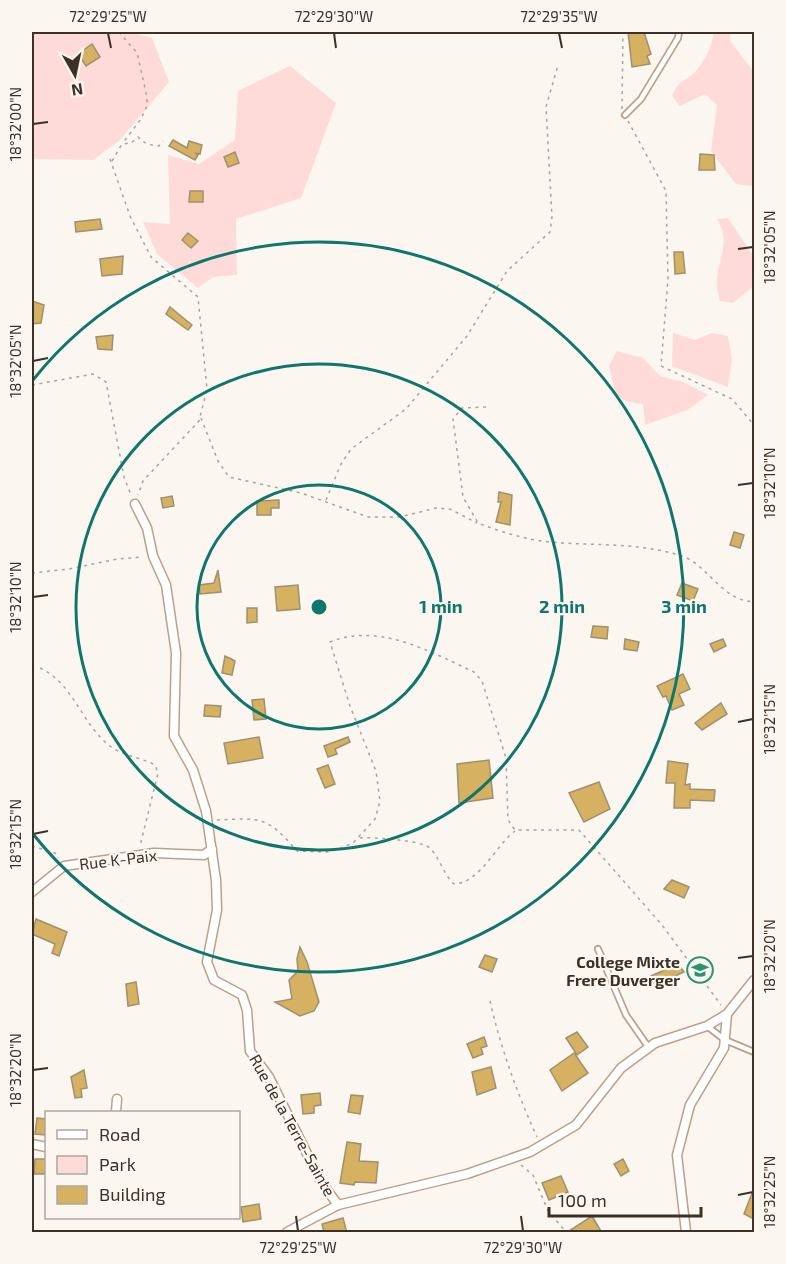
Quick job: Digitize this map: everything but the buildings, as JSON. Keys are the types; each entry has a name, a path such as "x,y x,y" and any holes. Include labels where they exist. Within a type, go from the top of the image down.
{"street":[{"name":"Rue de la Terre-Sainte","path":"135,504 147,528 153,556 166,585 176,653 174,736 193,770 207,820 212,849 217,910 207,962 214,980 242,995 247,1010 250,1051 269,1077 320,1180 338,1205"},
{"name":"Rue K-Paix","path":"32,892 64,866 137,855 204,855 212,849"},
{"path":"287,1233 338,1205 467,1174 530,1152 576,1125 621,1068 655,1043 707,1026 727,1014 754,980"},
{"path":"686,1233 677,1155 690,1105 724,1048 727,1014"},
{"path":"116,1111 117,1099"}],"lane":[{"path":"625,115 641,99 678,38 679,32"},
{"path":"598,949 626,1015 649,1048"},
{"path":"707,1026 725,1040 754,1052"}],"path":[{"path":"119,32 137,53 147,106 141,119 111,160 130,216 151,257 198,297 207,389 200,417 143,481 135,504"},
{"path":"622,32 620,105 666,191 668,279 661,366 732,399 754,425"},
{"path":"326,500 340,464 351,449 406,409 467,336 507,272 550,232 552,217 546,107 558,65"},
{"path":"122,144 131,143 138,137 145,144 159,146 163,141"},
{"path":"32,385 93,374 106,382 124,477 135,504"},
{"path":"478,523 463,497 453,419 462,408 486,407"},
{"path":"200,417 221,466 229,477 326,500 368,517 400,517 436,508 450,509 509,535 549,542 655,547 687,558 725,590 748,602 754,601"},
{"path":"32,573 153,556"},
{"path":"207,820 259,818 279,831 297,851 330,852 353,843 358,838 375,819 380,801 376,771 350,706 330,642 358,636 380,636 406,642 474,672 482,681 506,758 508,820 515,830"},
{"path":"40,668 61,680 104,741 119,753 155,765 159,773 137,855"},
{"path":"358,838 378,836 394,841 417,841 429,847 447,878 454,884 461,884 475,874 515,830 579,831 662,925 727,1014"},
{"path":"32,846 55,853 64,866"},
{"path":"490,1001 512,1079 541,1146"},
{"path":"522,1166 533,1175 548,1211 566,1233"}],"green space":[{"path":"32,32 131,32 152,38 169,82 119,141 93,160 32,159"},
{"path":"714,32 730,32 730,41 754,72 754,183 751,186 736,184 711,151 717,105 705,94 680,106 672,96 677,86 691,76 702,63 710,48"},
{"path":"290,66 336,103 301,198 236,219 237,275 213,277 198,288 157,254 143,222 170,224 168,155 199,164 235,140 238,91"},
{"path":"728,218 754,257 754,286 733,303 720,301 717,287 724,243 717,219"},
{"path":"673,333 695,340 712,333 728,336 732,359 728,387 672,366"},
{"path":"617,351 643,358 660,376 683,382 708,395 687,410 645,425 643,404 620,398 615,389 609,366"}],"place":[{"name":"College Mixte Frere Duverger","path":"700,970"}]}
